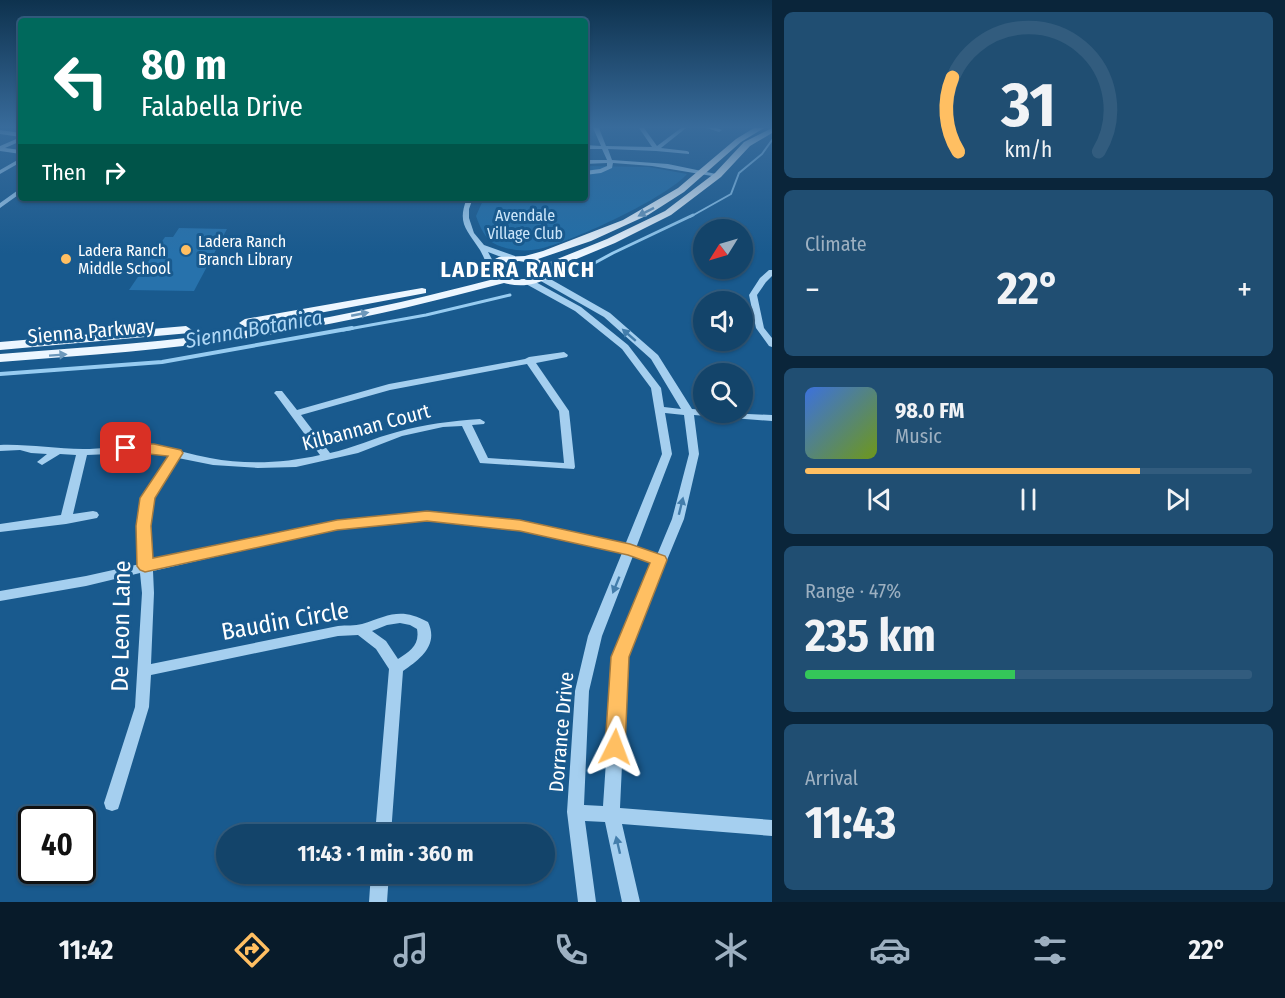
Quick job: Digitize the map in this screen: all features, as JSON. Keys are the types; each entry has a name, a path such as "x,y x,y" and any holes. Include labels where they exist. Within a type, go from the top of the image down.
{"main road":[{"name":"Sienna Parkway","path":"0,358 132,348 306,325 406,305 504,280 528,282 668,213 723,170"},
{"name":"Sienna Parkway","path":"0,346 83,341 231,326 411,294 492,269 499,260 526,259 570,246 613,229 660,205 703,172"},
{"name":"Sienna Parkway","path":"526,259 543,273"},
{"name":"Sienna Parkway","path":"492,269 504,280"}],"street":[{"path":"692,170 718,175"},
{"path":"0,206 18,192"},
{"path":"469,201 464,215 492,269"},
{"path":"482,246 512,258"},
{"path":"772,272 763,280 753,295 760,328 772,344"},
{"path":"543,273 607,315 655,357 689,413 694,454 678,519 620,657 611,814 631,902"},
{"name":"Dorrance Drive","path":"528,282 578,309 625,347 656,388 667,454 595,636 582,691 575,812 587,902"},
{"path":"296,413 389,387 564,355"},
{"path":"466,423 484,461 570,467 564,411 529,360"},
{"path":"279,393 328,458"},
{"path":"661,410 772,418"},
{"name":"Kilbannan Court","path":"0,448 21,447 31,450 82,452 154,449 213,462 258,465 296,464 328,458 399,434 443,424 480,422"},
{"path":"42,462 58,451"},
{"path":"66,519 82,452"},
{"name":"De Leon Lane","path":"112,803 142,707 148,592 144,526 148,498 176,453"},
{"path":"0,528 93,515"},
{"path":"0,596 86,581 337,525 427,516 520,526 630,550 659,560"},
{"path":"361,630 393,618 412,618 423,626 426,640 421,650 396,668 384,824"},
{"name":"Baudin Circle","path":"144,672 338,631 361,630 381,645 396,668"},
{"path":"575,812 772,828"},
{"path":"378,902 379,884"}],"green space":[{"name":"Avendale Village Club","path":"588,170 666,170 687,174 676,184 641,206 558,244 543,248 514,250 497,245 489,240 476,216 483,201 588,201"}],"building":[{"name":"Ladera Ranch Branch Library","path":"179,228 227,229 194,291 129,290 165,237 173,237"}],"waterway":[{"name":"Sienna Botanica","path":"690,217 731,194 739,173 743,170"},
{"name":"Sienna Botanica","path":"578,272 693,215"},
{"name":"Sienna Botanica","path":"343,330 426,315 510,295"},
{"name":"Sienna Botanica","path":"0,374 162,362 352,328"}],"place":[{"name":"Ladera Ranch Branch Library","path":"186,250"},
{"name":"Ladera Ranch Middle School","path":"66,259"}],"district":[{"name":"LADERA RANCH","path":"518,269"}],"route":[{"path":"126,448 176,453 148,498 144,526 145,566 337,525 427,516 520,526 630,550 659,560 620,657 615,747"}]}
